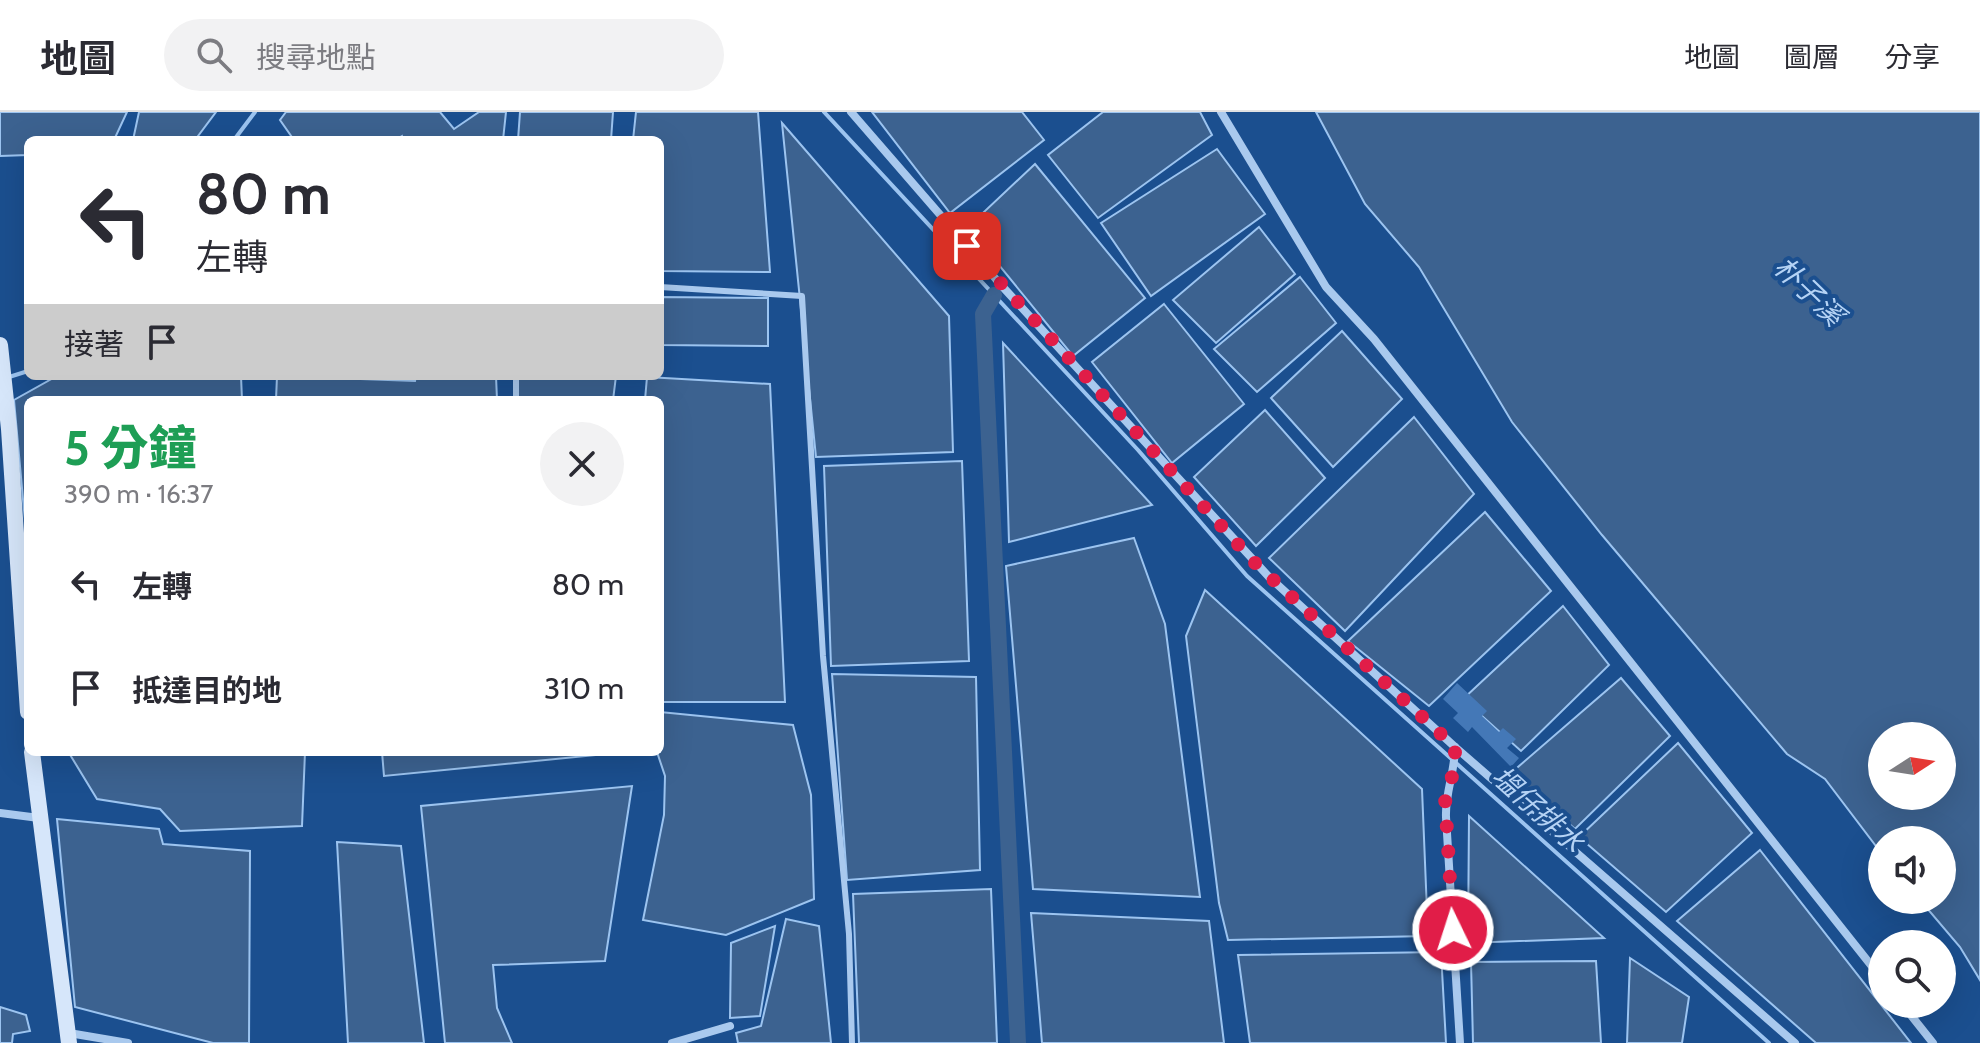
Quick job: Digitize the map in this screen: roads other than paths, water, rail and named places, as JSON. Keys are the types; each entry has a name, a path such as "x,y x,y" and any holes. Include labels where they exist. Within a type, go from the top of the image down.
{"main road":[{"path":"0,345 9,429 24,652"},
{"path":"32,756 69,1038"}],"street":[{"path":"851,112 1001,285 1241,548 1455,747 1795,1043"},
{"path":"1221,112 1326,287 1374,339 1868,961"},
{"path":"1455,747 1455,768 1445,797 1460,1043"},
{"path":"0,813 39,818"},
{"path":"1913,1018 1933,1043"},
{"path":"672,1043 730,1026"},
{"path":"69,1038 128,1043"}],"lane":[{"path":"664,287 802,296 823,656 849,934 852,1043"}],"water":[{"path":"0,112 127,112 116,136 24,136 24,155 0,156"},
{"path":"139,112 216,112 198,136 134,136"},
{"path":"286,112 440,112 454,129 479,112 506,112 503,136 291,136 280,120"},
{"path":"520,112 613,112 611,136 518,136"},
{"path":"636,112 758,112 770,272 664,271 664,136 633,136"},
{"path":"872,112 1022,112 1044,140 950,213"},
{"path":"1103,112 1200,112 1212,135 1098,218 1048,155"},
{"name":"朴子溪","path":"1316,112 1980,112 1980,980 1956,942 1956,930 1946,930 1932,914 1956,914 1956,826 1868,826 1868,836 1825,779 1787,754 1602,535 1512,422 1419,267 1365,204"},
{"path":"782,123 949,316 953,452 816,457"},
{"path":"1217,149 1265,214 1151,296 1101,223"},
{"path":"1035,164 1145,298 1073,356 968,227"},
{"path":"1259,227 1295,274 1216,343 1173,300"},
{"path":"1300,277 1336,323 1257,392 1214,349"},
{"path":"664,297 768,298 768,346 664,345"},
{"path":"1164,304 1244,404 1172,463 1092,362"},
{"path":"1342,331 1402,399 1333,467 1271,398"},
{"path":"1003,343 1152,505 1009,542"},
{"path":"664,378 770,384 785,702 664,702 664,396 645,396 647,380"},
{"path":"50,380 241,380 242,396 24,396 24,510 14,400"},
{"path":"277,380 496,380 497,396 276,396"},
{"path":"517,380 616,380 614,396 518,396"},
{"path":"1265,410 1325,478 1256,546 1194,477"},
{"path":"1414,417 1474,494 1345,631 1269,558"},
{"path":"962,461 969,661 831,666 824,466"},
{"path":"1485,512 1551,591 1429,706 1348,641"},
{"path":"1134,538 1165,624 1200,897 1033,889 1006,566"},
{"path":"1205,590 1422,789 1428,936 1228,940 1219,903 1186,636"},
{"path":"1563,606 1609,665 1521,751 1463,699"},
{"path":"832,674 976,677 980,870 847,880"},
{"path":"1621,678 1670,736 1575,829 1511,773"},
{"path":"664,712 793,725 811,795 814,899 726,935 643,920 664,815 665,776 658,756 664,756"},
{"path":"1678,743 1752,833 1666,912 1579,837"},
{"path":"71,756 305,756 302,826 180,831 160,809 97,799"},
{"path":"382,756 586,756 384,776"},
{"path":"632,786 605,961 493,965 497,1008 512,1043 445,1043 421,806"},
{"path":"1469,816 1604,938 1468,943"},
{"path":"57,819 159,829 163,844 250,851 249,1043 213,1043 75,1007"},
{"path":"337,842 401,846 424,1043 348,1043"},
{"path":"1760,850 1868,988 1868,1018 1891,1018 1911,1043 1816,1043 1677,921"},
{"path":"991,889 997,1043 859,1043 853,894"},
{"path":"1031,913 1209,921 1224,1043 1042,1043"},
{"path":"786,919 819,926 831,1043 738,1043 736,1033 761,1026"},
{"path":"775,926 760,1016 730,1018 731,943"},
{"path":"1441,952 1446,1043 1250,1043 1238,955"},
{"path":"1630,958 1689,997 1682,1043 1627,1043"},
{"path":"1596,961 1601,1043 1473,1043 1471,962"},
{"path":"0,1007 26,1015 30,1031 13,1034 12,1043 0,1043"}],"waterway":[{"path":"237,136 255,112"},
{"name":"塭仔排水","path":"824,112 1138,450 1247,576 1769,1043"},
{"path":"994,295 983,314 1018,1043"},
{"path":"6,378 24,372"}]}
